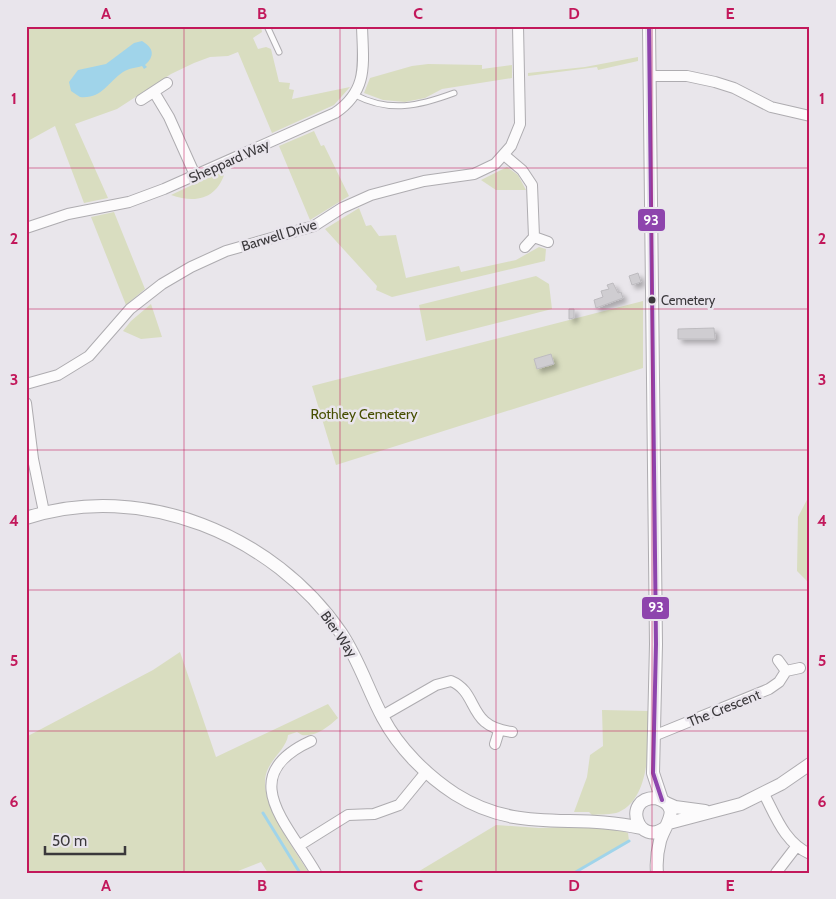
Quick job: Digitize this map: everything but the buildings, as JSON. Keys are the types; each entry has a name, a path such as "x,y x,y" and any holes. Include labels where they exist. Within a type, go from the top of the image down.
{"street":[{"path":"355,95 362,78 362,26"},
{"name":"Barwell Drive","path":"26,384 58,375 89,356 130,310 162,284 191,267 226,251 314,226 342,208 371,195 416,182 474,174 496,164 511,146 520,124 518,26"},
{"path":"649,26 656,735 653,773 636,818 656,856"},
{"path":"649,76 687,76 715,82 734,88 771,108 810,116"},
{"path":"141,100 167,83"},
{"path":"154,92 169,116 195,175"},
{"name":"Sheppard Way","path":"26,228 83,210 129,202 164,190 335,113 345,107 355,95"},
{"path":"504,155 522,170 532,185 534,237 525,247"},
{"path":"534,237 548,242"},
{"path":"26,403 33,459 44,512"},
{"name":"Bier Way","path":"26,518 44,512 98,506 158,510 217,530 245,545 272,563 298,584 323,610 356,657 392,734 426,772 455,793 483,809 502,815 539,822 606,821 643,829"},
{"path":"778,660 786,671 800,668"},
{"name":"The Crescent","path":"656,735 769,689 779,682 786,671"},
{"path":"382,716 436,685 445,681 451,681 462,687 478,716 498,731 512,732"},
{"path":"495,744 498,731"},
{"path":"311,741 297,742 276,767 272,776 270,793 276,807 316,873"},
{"path":"643,829 657,832 668,825 741,804 764,794 810,764"},
{"path":"300,845 348,815 374,814 399,805 426,772"},
{"path":"653,773 664,801 671,812 656,856 657,873"},
{"path":"764,794 784,833 796,847 810,854"},
{"path":"640,805 651,798 682,808 715,812"},
{"name":"Bier Way","path":"606,821 640,805"},
{"path":"776,873 796,847"}],"lane":[{"path":"267,26 279,52"},
{"path":"355,95 379,105 403,108 426,104 454,93"}],"green space":[{"path":"26,26 261,26 262,32 253,38 258,49 266,47 271,49 279,82 290,83 289,89 294,90 292,99 350,87 334,105 272,133 238,52 228,56 210,57 194,63 171,74 117,109 75,124 108,198 84,203 55,126 26,142"},
{"path":"638,57 638,61 598,70 597,67 528,76 528,73 585,67"},
{"path":"428,64 482,65 482,69 512,65 512,78 442,89 425,98 405,102 383,100 364,93 370,78 412,66"},
{"path":"314,131 321,146 324,145 349,196 310,220 279,146"},
{"path":"507,167 518,175 526,190 496,190 481,180"},
{"path":"226,169 218,187 205,197 189,199 171,195"},
{"path":"359,208 366,226 371,225 379,236 396,235 406,278 459,266 461,272 516,260 539,247 546,249 545,261 392,297 376,290 377,286 325,229"},
{"path":"114,212 145,289 126,305 91,217"},
{"path":"536,276 549,284 552,309 426,341 419,305"},
{"name":"Rothley Cemetery","path":"643,301 643,368 336,465 312,386"},
{"path":"151,304 162,337 141,339 123,331 131,321"},
{"path":"810,494 810,584 797,571 798,517"},
{"path":"180,652 216,757 328,704 338,718 317,733 302,735 297,732 288,735 285,744 267,771 265,783 267,796 278,824 309,873 268,873 261,862 233,873 26,873 26,737 153,670"},
{"path":"602,710 649,711 648,752 643,781 630,805 619,812 592,815 589,812 574,812 587,777 590,755 603,746"},
{"path":"496,825 539,828 612,827 628,833 629,841 574,873 416,873"}],"water":[{"path":"142,41 149,46 152,52 145,65 147,67 144,69 142,66 125,71 99,93 88,97 80,97 71,91 69,82 78,70 106,64 134,43"}],"waterway":[{"path":"263,813 300,873"},
{"path":"574,873 629,841"}],"transit line":[{"name":"93","path":"649,26 656,644 653,773 662,800"}],"place":[{"name":"Cemetery","path":"652,300"}]}
